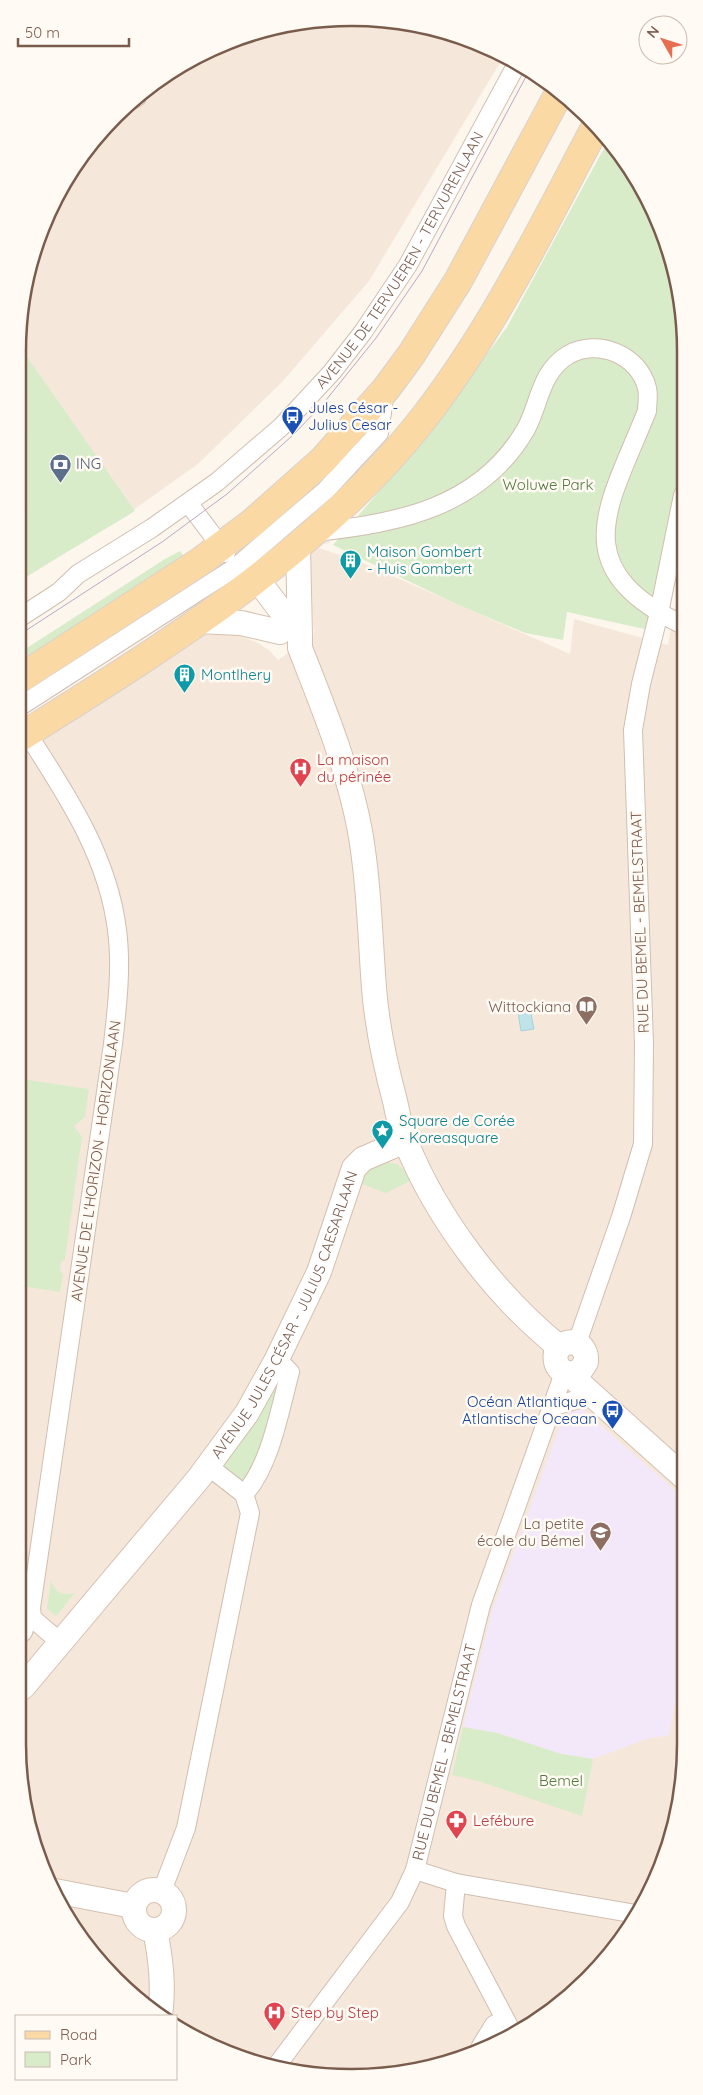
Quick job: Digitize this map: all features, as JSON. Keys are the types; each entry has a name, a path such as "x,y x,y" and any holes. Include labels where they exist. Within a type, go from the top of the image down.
{"main road":[{"path":"26,734 196,621 239,570 252,523 324,460 386,389 411,354 458,281 556,99"},
{"path":"26,674 187,570 239,570 307,539 371,478 416,427 468,358 511,286 592,133"}],"street":[{"name":"AVENUE DE TERVUEREN - TERVURENLAAN","path":"26,613 59,592 78,574 189,504 222,478 282,427 332,372 364,332 408,265 514,70"},
{"path":"287,636 307,539 420,513 470,490 491,474 511,450 526,427 545,379 562,360 578,350 587,349 613,351 630,361 647,389 647,411 614,488 606,525 607,551 615,574 639,600 658,613 677,622"},
{"path":"189,504 287,636 333,732 359,830 368,886 374,988 384,1056 405,1141 444,1214 475,1260 514,1305 568,1345 585,1350 587,1356 573,1371"},
{"name":"RUE DU BEMEL - BEMELSTRAAT","path":"568,1345 621,1217 643,1144 644,1044 634,730 641,684 677,523"},
{"path":"26,702 131,635 239,570"},
{"path":"196,621 241,623 287,636"},
{"path":"106,682 131,635"},
{"name":"AVENUE DE L'HORIZON - HORIZONLAAN","path":"26,740 81,822 98,854 109,890 117,930 120,983 113,1044 31,1608 26,1623"},
{"name":"AVENUE JULES CÉSAR - JULIUS CAESARLAAN","path":"26,1682 208,1466 247,1413 277,1360 319,1272 354,1168 363,1159 405,1141"},
{"path":"244,1494 254,1484 264,1465 290,1372 277,1360"},
{"path":"573,1371 593,1397 677,1471"},
{"path":"573,1371 677,1452"},
{"name":"RUE DU BEMEL - BEMELSTRAAT","path":"280,2061 400,1902 415,1870 481,1605 552,1407 573,1371"},
{"path":"552,1407 593,1397"},
{"path":"162,1891 186,1828 250,1513 244,1494 208,1466"},
{"path":"31,1608 32,1618 60,1642"},
{"path":"415,1870 456,1883 629,1913"},
{"path":"456,1883 453,1916 456,1926 509,2026"},
{"path":"150,1890 162,1891 172,1900 174,1913 167,1925 155,1930 149,1930 138,1924 133,1906 144,1892 150,1890"},
{"path":"63,1893 133,1906"},
{"path":"155,1930 162,1969 163,1992 161,2007"},
{"path":"485,2040 494,2025 509,2026"}],"shaded area":[{"path":"352,26 415,32 476,51 500,63 369,281 283,381 198,464 136,508 26,578 26,352 32,288 51,227 70,189 93,154 137,107 171,81 227,51 288,32"},
{"path":"330,541 319,548 363,563 570,654 574,619 668,645 677,598 677,1744 671,1807 652,1868 622,1924 596,1958 549,2002 495,2035 436,2058 394,2066 352,2069 288,2063 227,2044 189,2025 178,2018 178,2015 171,2014 137,1988 93,1941 70,1906 51,1868 32,1807 26,1744 26,752 31,756 42,747 41,742 44,733 194,635 236,634 258,643 270,651 278,660 314,635 307,554 320,542"},
{"name":"La petite école du Bémel","path":"582,1409 677,1492 677,1692 669,1735 646,1739 593,1759 561,1754 497,1733 463,1727 492,1611 564,1415"}],"green space":[{"name":"Woluwe Park","path":"605,147 633,189 652,227 671,288 676,330 677,534 649,630 567,612 563,640 525,633 454,603 333,545 424,439 507,327"},
{"path":"26,355 135,511 26,577"},
{"path":"180,551 185,559 26,662 26,648"},
{"path":"26,1080 89,1089 85,1117 74,1126 82,1137 65,1259 61,1262 60,1271 63,1275 60,1292 26,1287"},
{"path":"386,1162 397,1164 414,1179 386,1193 357,1182 372,1167"},
{"path":"283,1373 255,1479 244,1487 218,1467"},
{"path":"51,1580 57,1591 63,1594 75,1593 56,1616 47,1609"},
{"name":"Bemel","path":"463,1727 497,1733 561,1754 593,1759 582,1816 478,1781 452,1775"}],"water":[{"path":"529,1004 534,1029 521,1031 517,1006"}],"tram line":[{"path":"26,630 162,542 227,494 292,436 322,405 376,338 422,271 526,77"}],"place":[{"name":"Jules César - Julius Cesar","path":"292,436"},
{"name":"ING","path":"60,483"},
{"name":"Maison Gombert - Huis Gombert","path":"351,580"},
{"name":"Montlhery","path":"185,694"},
{"name":"La maison du périnée","path":"301,788"},
{"name":"Wittockiana","path":"587,1026"},
{"name":"Square de Corée - Koreasquare","path":"383,1149"},
{"name":"Océan Atlantique - Atlantische Oceaan","path":"613,1430"},
{"name":"La petite école du Bémel","path":"600,1552"},
{"name":"Lefébure","path":"457,1840"},
{"name":"Step by Step","path":"275,2032"}]}
